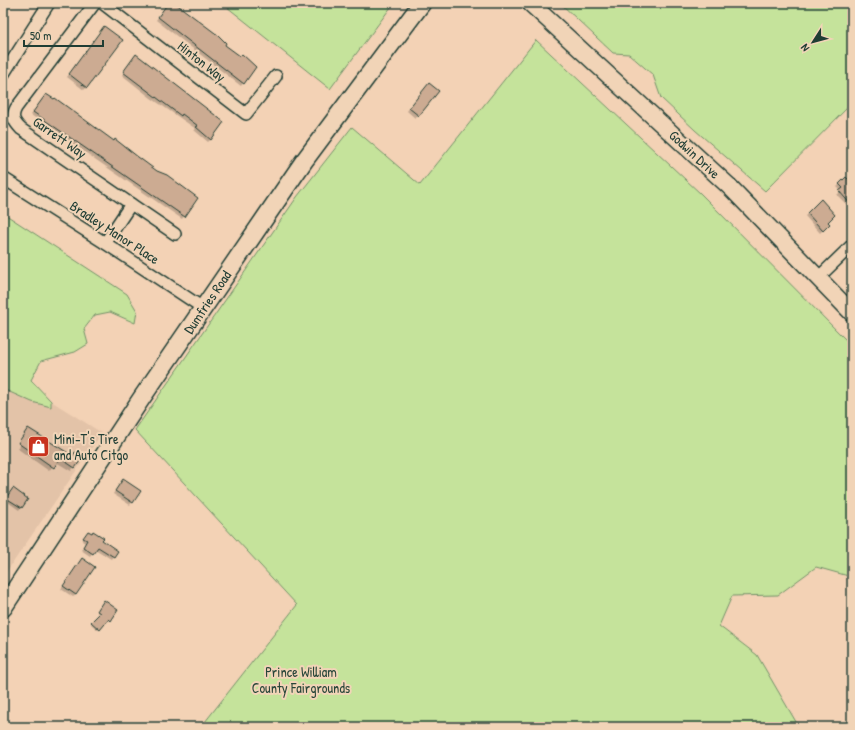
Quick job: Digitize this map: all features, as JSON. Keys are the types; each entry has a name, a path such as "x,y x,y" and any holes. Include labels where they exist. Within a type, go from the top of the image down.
{"main road":[{"name":"Dumfries Road","path":"3,608 203,308 304,160 422,3"}],"street":[{"path":"3,75 49,3"},
{"name":"Garrett Way","path":"95,3 16,108 13,114 13,120 21,129 175,234"},
{"name":"Hinton Way","path":"102,3 246,114 276,76"},
{"name":"Godwin Drive","path":"530,3 731,188 852,313"},
{"name":"Bradley Manor Place","path":"5,181 105,243 203,308"},
{"path":"105,243 131,204"},
{"path":"818,278 852,245"}],"shaded area":[{"path":"3,371 102,433 3,577"}],"green space":[{"path":"222,3 394,3 330,89"},
{"path":"560,3 852,3 852,103 765,191 661,98 653,75 629,54 613,53"},
{"name":"Prince William County Fairgrounds","path":"536,40 701,194 852,346 852,577 816,567 778,595 732,596 719,626 757,655 799,727 201,727 297,605 135,430 297,197 352,127 420,185"},
{"path":"3,213 127,294 137,311 135,323 110,312 95,315 84,329 88,344 75,352 41,361 31,380 51,401 51,407 32,402 3,389"}],"building":[{"path":"168,3 175,3 219,36 226,43 225,45 240,56 242,54 256,67 244,84 158,17"},
{"path":"104,26 123,40 87,88 69,74"},
{"path":"136,54 224,122 211,140 196,127 198,126 182,114 181,116 123,72"},
{"path":"429,83 439,91 419,116 409,108"},
{"path":"46,94 54,99 55,98 114,141 115,139 157,171 167,175 198,198 185,217 33,112"},
{"path":"846,177 850,181 852,179 852,206 839,191 843,188 839,184"},
{"path":"821,199 835,215 828,222 830,224 823,231 807,213"},
{"name":"Mini-T's Tire and Auto Citgo","path":"28,428 73,456 75,452 83,457 75,468 60,458 54,468 18,443"},
{"path":"123,479 141,491 133,503 115,491"},
{"path":"13,488 28,499 22,508 6,498"},
{"path":"88,531 92,533 93,531 104,538 102,540 118,551 114,557 98,547 93,554 83,547 87,540 83,538"},
{"path":"82,558 95,567 76,595 63,586"},
{"path":"104,600 118,610 111,621 109,619 100,630 91,622 100,613 97,611"}],"place":[{"name":"Mini-T's Tire and Auto Citgo","path":"38,446"}]}
